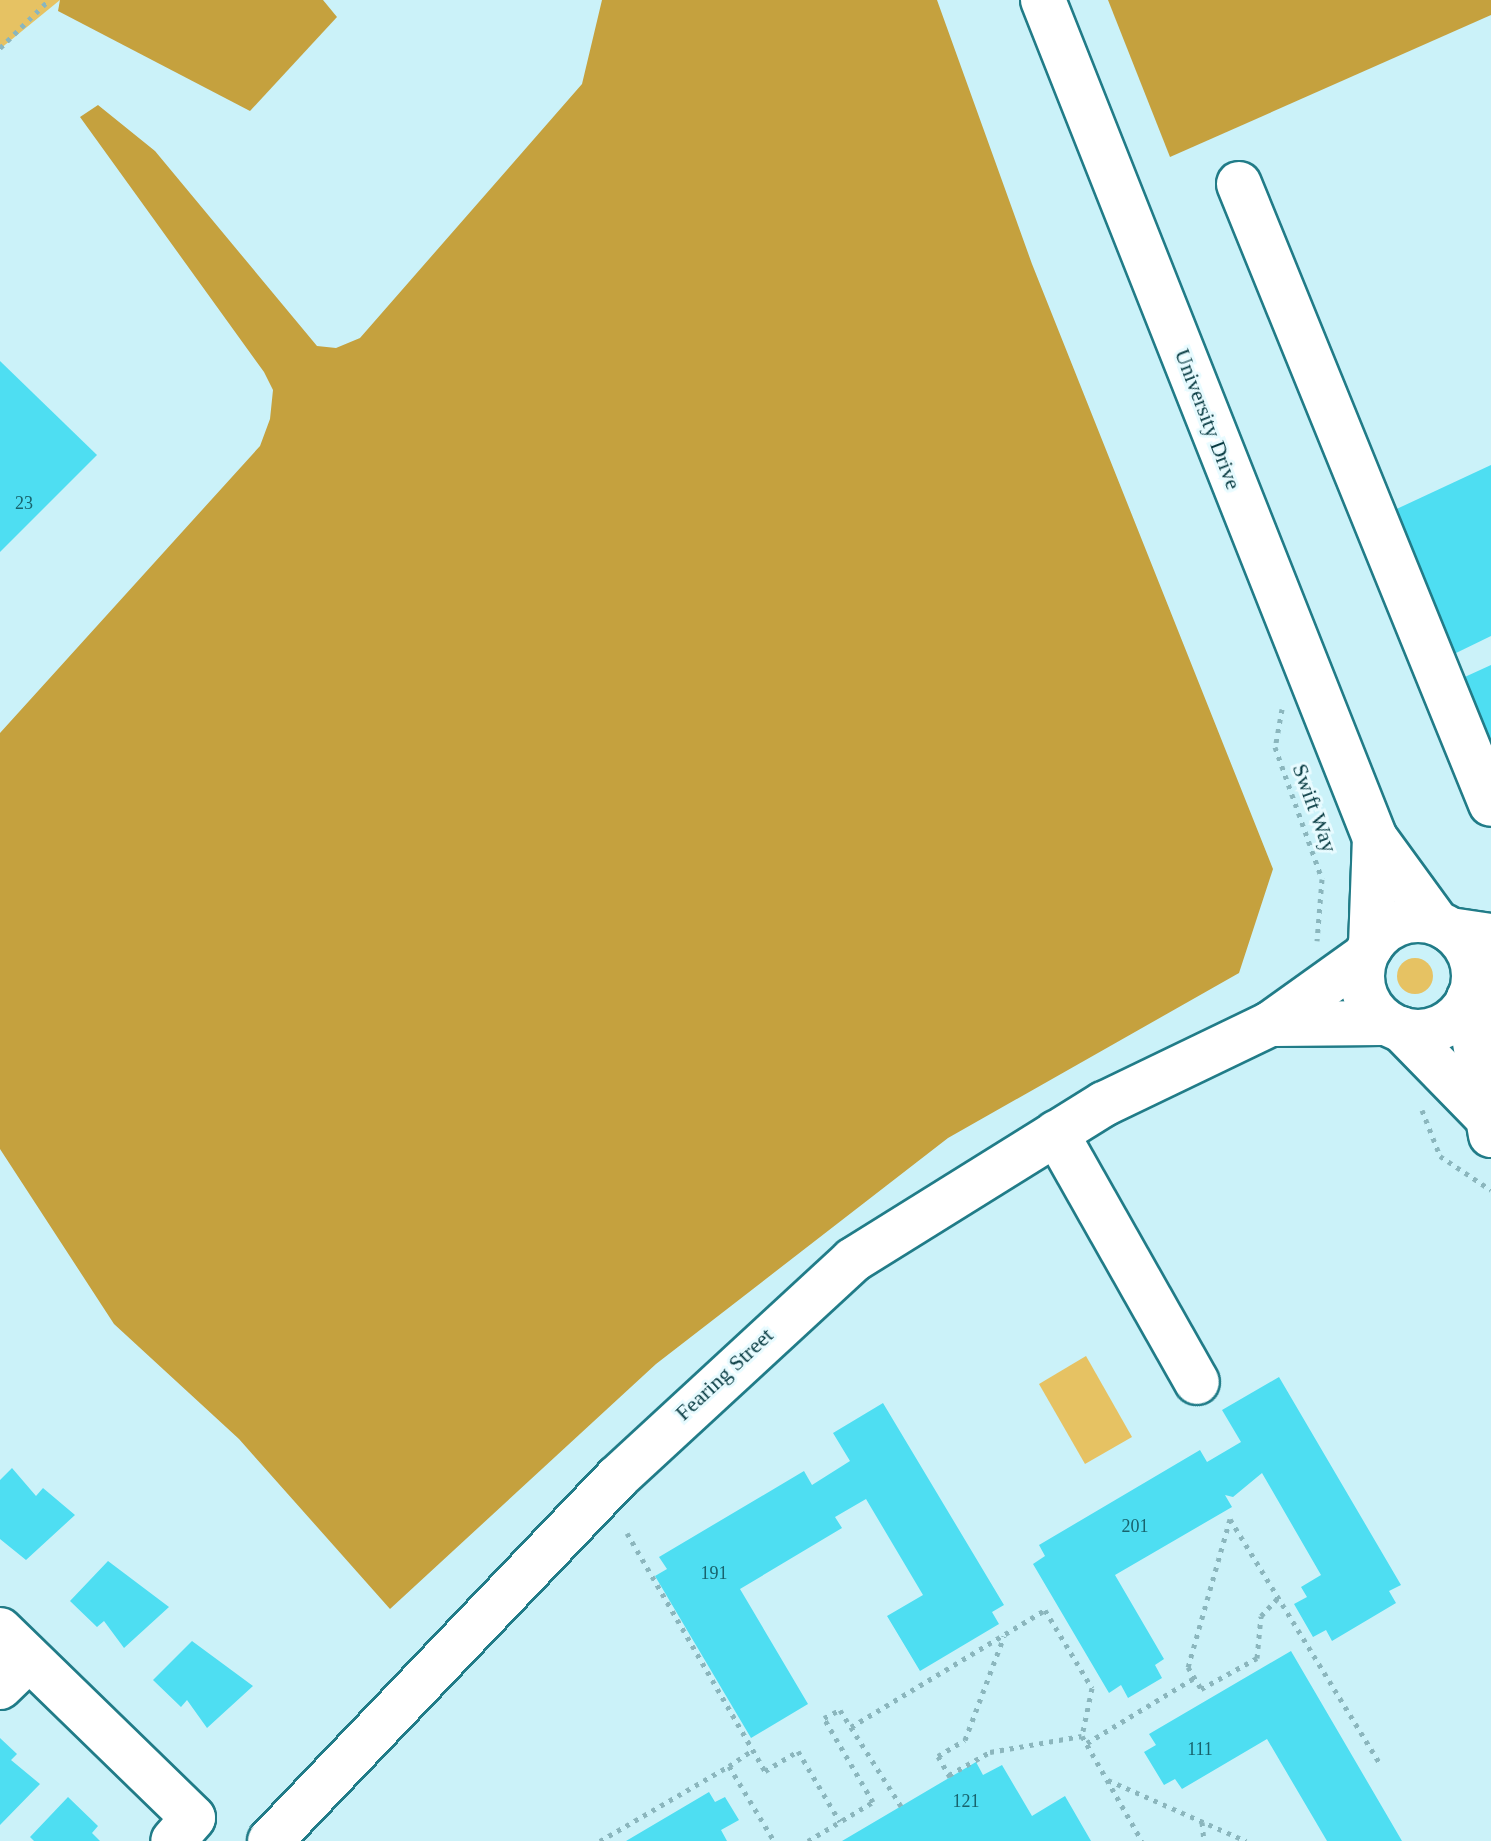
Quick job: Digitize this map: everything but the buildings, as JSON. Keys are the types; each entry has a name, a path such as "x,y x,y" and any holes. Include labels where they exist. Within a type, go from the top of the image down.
{"main road":[{"name":"University Drive","path":"1043,0 1375,838 1459,930 1470,954 1487,1124"},
{"path":"1239,184 1491,804"},
{"name":"University Drive","path":"1375,838 1364,993 1487,1124"},
{"path":"1368,951 1393,926 1459,930"},
{"name":"Fearing Street","path":"270,1841 479,1616 796,1307 899,1228 1056,1133 1270,1024 1368,951"},
{"path":"1394,1026 1439,1028 1476,994"},
{"name":"Fearing Street","path":"1270,1024 1394,1026"},
{"path":"1056,1133 1197,1382"},
{"path":"10,1659 193,1818 173,1841"}],"path":[{"path":"0,48 49,0"},
{"name":"Swift Way","path":"1275,747 1318,854 1317,945"},
{"path":"1440,1156 1491,1190"},
{"path":"1278,1598 1261,1616 1257,1658 1201,1689 1194,1678 1188,1667 1230,1519 1381,1765"},
{"path":"627,1533 765,1771 798,1751 840,1822"},
{"path":"851,1727 1045,1610 1092,1688 1082,1736 1142,1841"},
{"path":"1005,1635 965,1740 938,1756 949,1776 990,1752 1082,1736"},
{"path":"1087,1743 1194,1678"},
{"path":"808,1841 873,1802 824,1718 840,1710 901,1806"},
{"path":"600,1841 753,1750"},
{"path":"729,1766 774,1841"},
{"path":"1108,1780 1246,1841"},
{"path":"1202,1822 1204,1841"}],"shaded area":[{"path":"0,0 60,0 0,49"},
{"path":"60,0 323,0 337,17 250,111 58,11"},
{"path":"602,0 937,0 1032,264 1273,869 1239,973 948,1138 656,1364 390,1609 239,1439 114,1324 0,1149 0,733 260,446 270,419 273,390 264,372 80,117 98,105 155,151 317,346 336,348 360,338 582,84"},
{"path":"1108,0 1491,0 1491,15 1170,157"},
{"path":"1415,958 1428,963 1433,976 1428,989 1415,994 1402,989 1397,976 1402,963"},
{"path":"1086,1356 1132,1437 1085,1464 1039,1384"}]}
